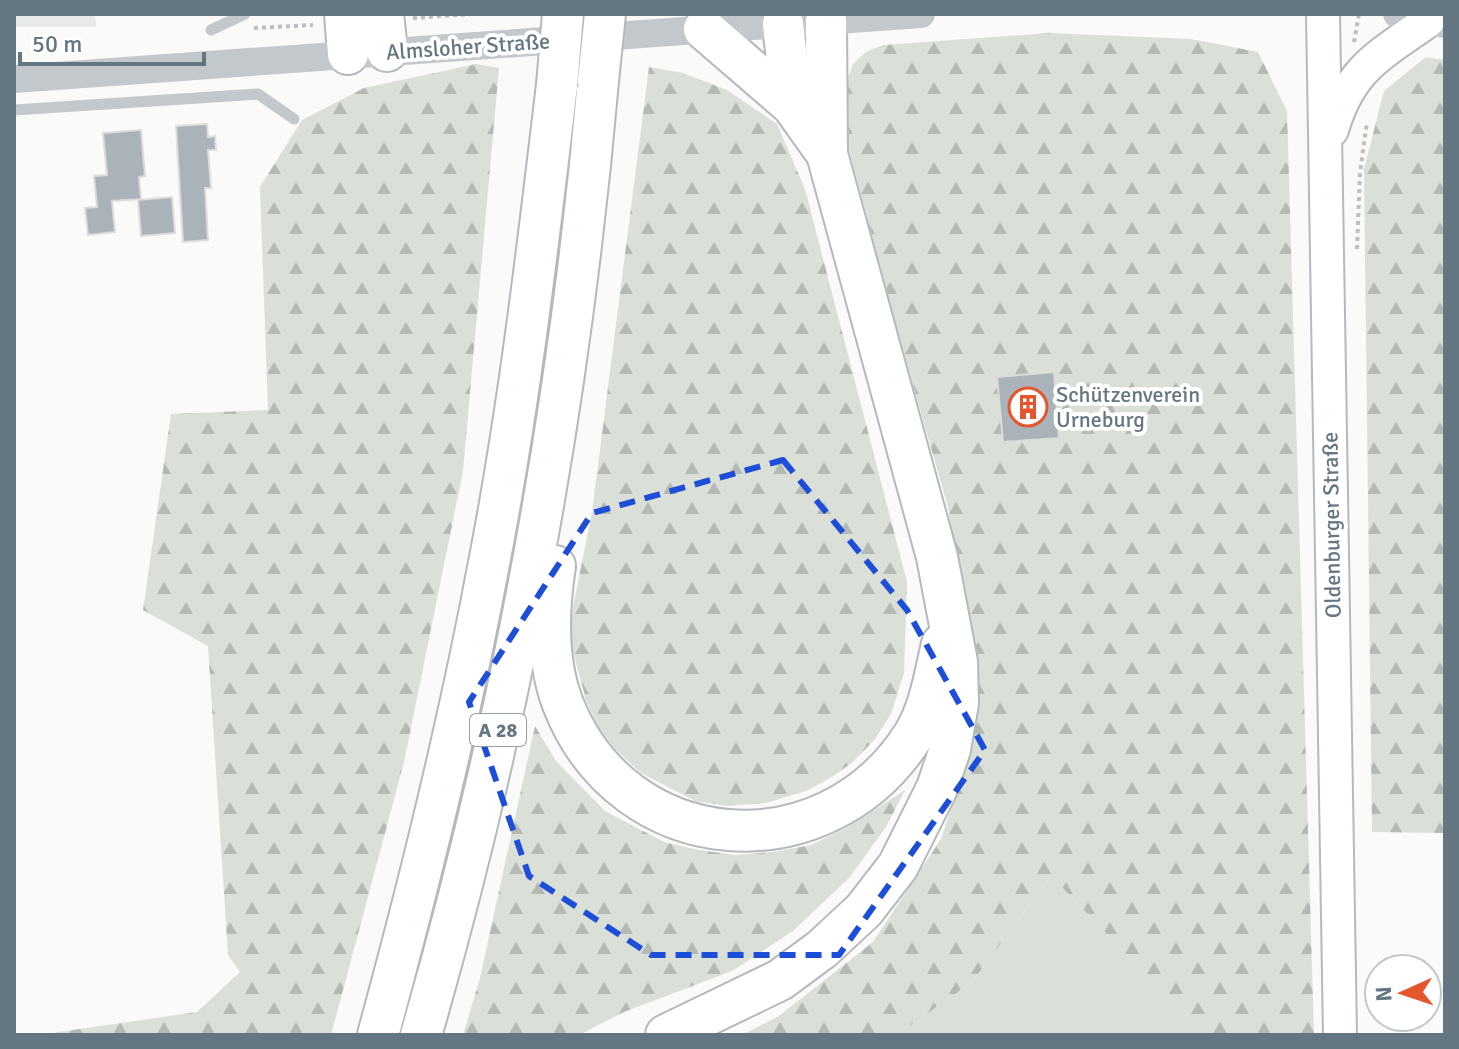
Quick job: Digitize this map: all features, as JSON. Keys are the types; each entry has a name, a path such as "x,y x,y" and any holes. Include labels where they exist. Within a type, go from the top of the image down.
{"highway":[{"path":"345,14 348,54"},
{"name":"A 28","path":"378,1035 432,830 490,559 531,308 563,14"},
{"name":"A 28","path":"421,1035 505,699 534,562 588,204 605,14"},
{"path":"666,1035 780,980 822,949 864,910 898,866 937,788 950,749 958,703 957,662 937,557 827,154 826,21"},
{"path":"783,24 792,105"},
{"path":"704,29 792,105 827,154"},
{"path":"556,421 571,473 552,589 549,652 563,703 583,743 612,780 662,813 702,827 756,830 798,825 833,812 876,782 915,733 931,692 948,620"}],"main road":[{"name":"Oldenburger Straße","path":"1323,14 1340,1035"},
{"path":"1325,152 1340,101 1365,66 1437,22"}],"street":[{"name":"Almsloher Straße","path":"14,79 348,54 385,32 704,29 921,14"},
{"path":"1397,14 1437,22"}],"lane":[{"path":"211,30 245,14"},
{"path":"14,110 258,94 294,119"}],"path":[{"path":"1357,250 1360,173 1370,111"}],"highlighted area":[{"path":"783,460 907,610 985,750 839,955 651,955 529,876 469,702 592,513"}],"shaded area":[{"path":"14,14 95,14 96,27 14,27"}],"green space":[{"path":"1050,33 1191,39 1258,52 1287,111 1314,1035 1209,1035 1051,876 972,982 897,1035 742,1035 779,1016 873,942 941,839 968,756 967,639 948,507 849,150 847,80 853,64 866,52 883,45"},
{"path":"1426,57 1445,60 1445,833 1372,832 1364,169 1384,91"},
{"path":"476,64 499,68 463,471 404,762 331,1035 14,1035 45,1034 197,1012 240,972 228,955 208,646 143,610 171,414 268,410 260,187 302,120 364,88"},
{"path":"649,67 683,73 727,90 777,124 805,189 907,582 904,673 891,714 875,739 853,762 832,777 806,791 766,803 727,806 695,801 641,773 614,748 597,725 586,700 571,644 572,612 592,512"},
{"path":"535,726 556,761 605,811 664,842 699,850 735,855 811,845 850,826 905,790 886,827 849,878 793,931 732,971 624,1012 579,1035 463,1035 480,978"},
{"path":"1051,876 1209,1035 897,1035 972,982"}],"building":[{"path":"207,124 208,137 215,136 216,150 208,150 211,188 205,188 208,240 183,242 176,126"},
{"path":"141,130 145,176 139,177 141,199 112,201 115,232 88,235 85,208 97,207 94,176 107,175 103,133"},
{"path":"172,197 175,233 141,236 138,200"},
{"name":"Schützenverein Urneburg","path":"1054,372 1059,438 1003,442 997,377"}],"place":[{"name":"Schützenverein Urneburg","path":"1028,407"}]}
